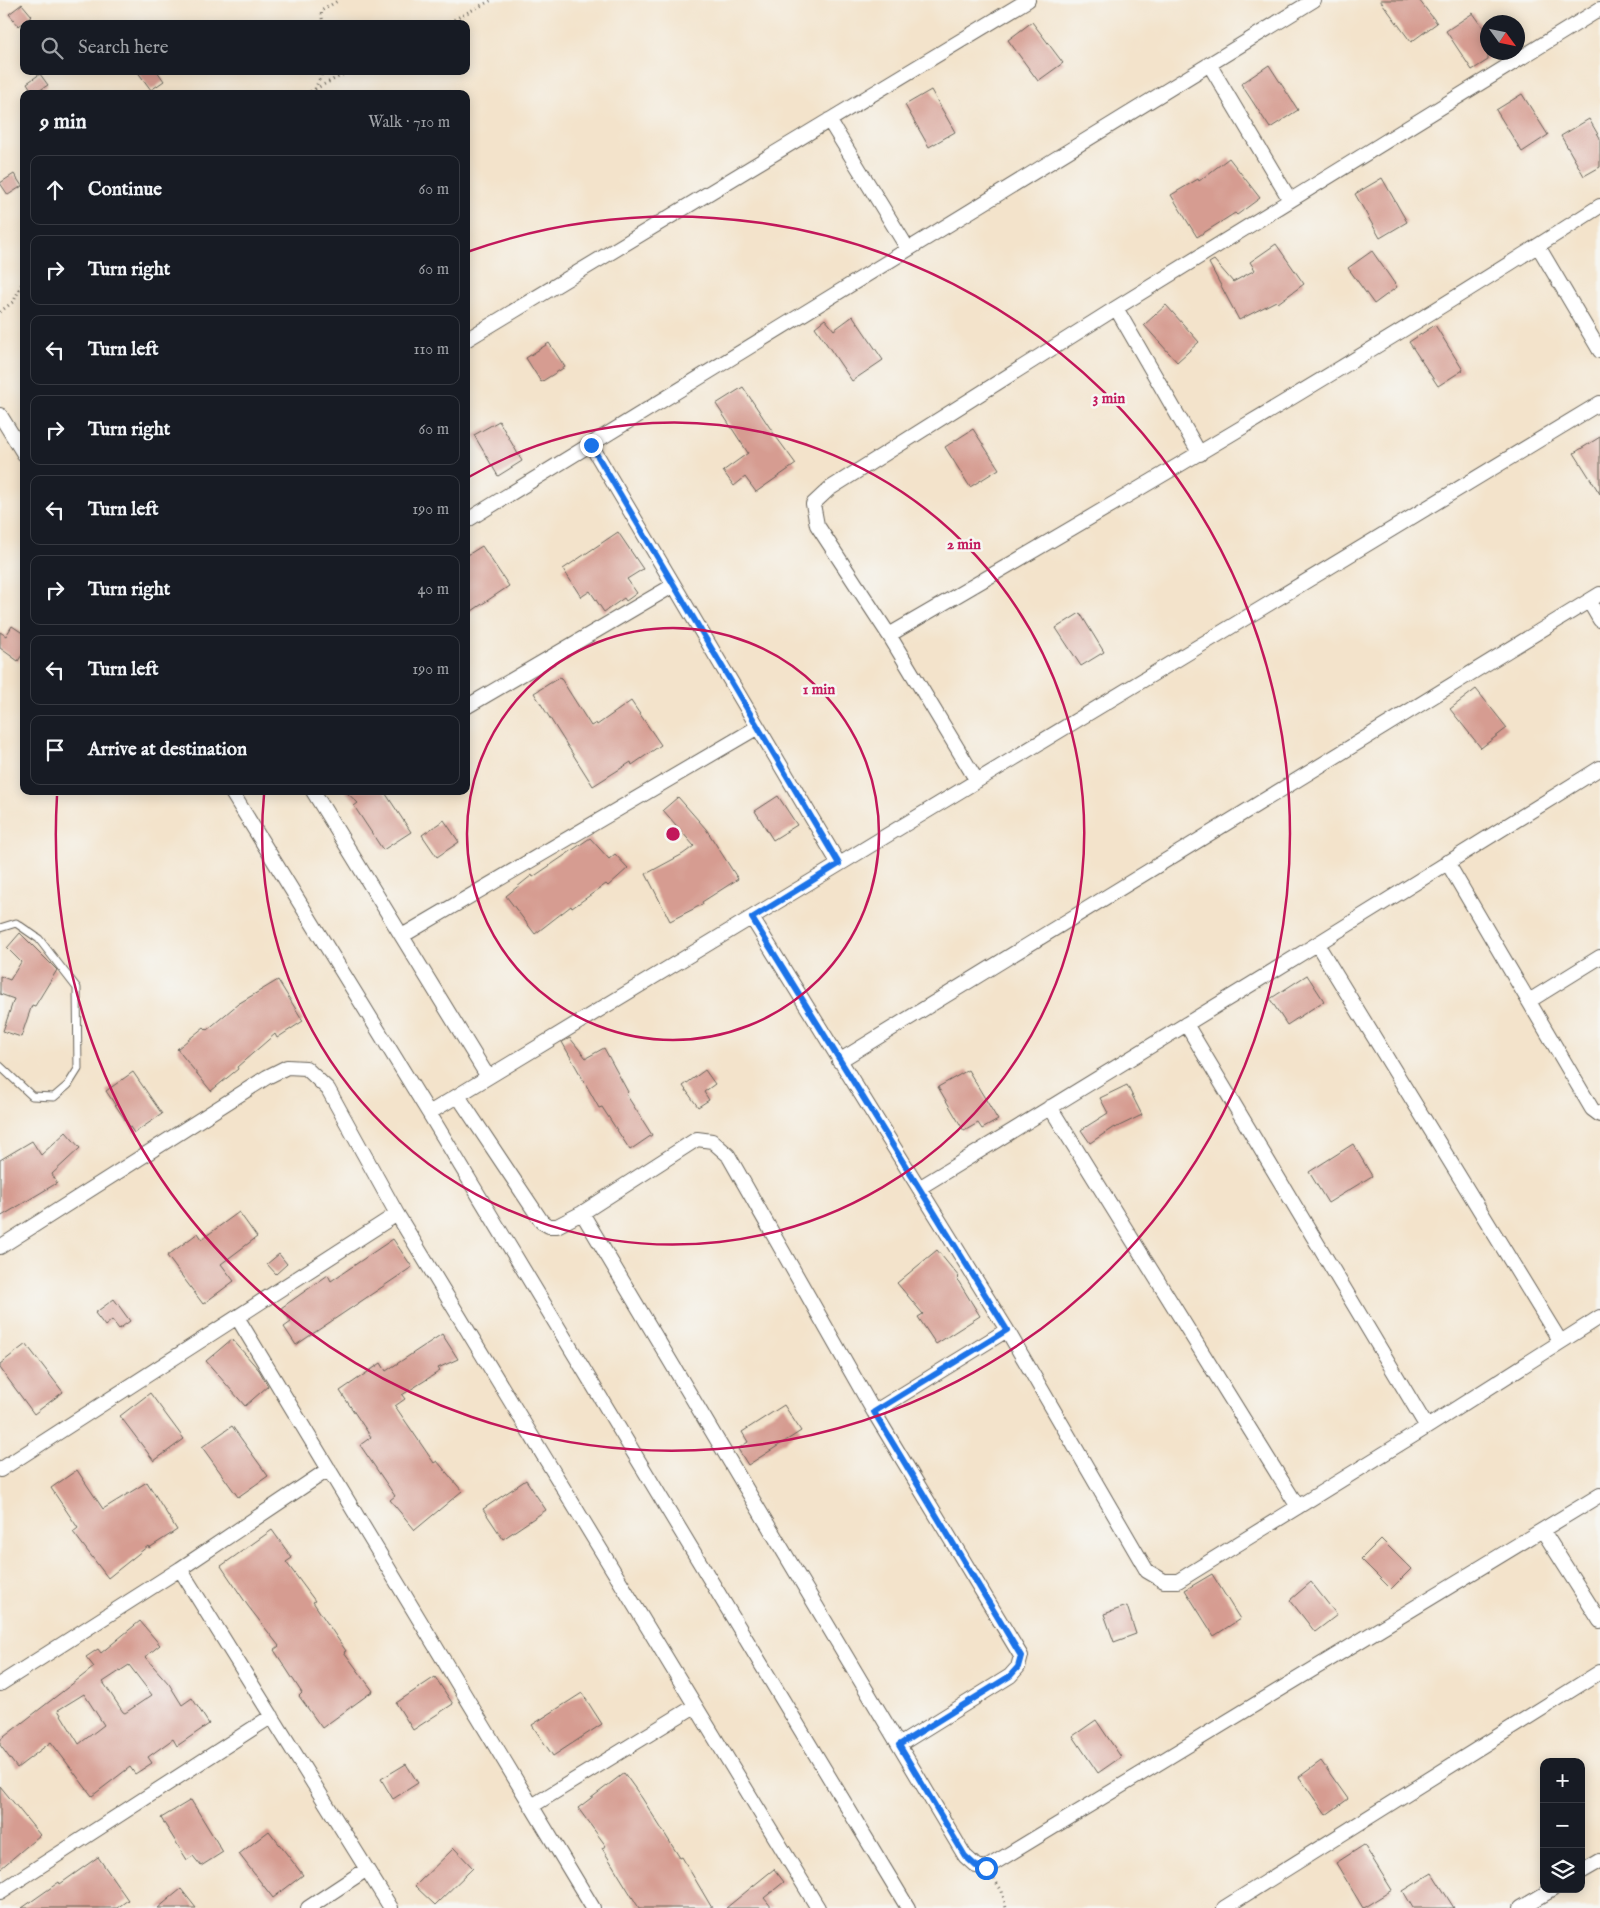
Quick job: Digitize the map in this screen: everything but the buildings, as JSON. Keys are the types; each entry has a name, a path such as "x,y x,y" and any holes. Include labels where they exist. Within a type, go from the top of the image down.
{"street":[{"path":"470,338 1028,0"},
{"path":"470,520 1314,0"},
{"path":"977,781 889,635 817,524 813,504 829,489 1116,308 1600,9"},
{"path":"1209,64 1290,200"},
{"path":"828,120 908,250"},
{"path":"889,635 1200,454 1600,206"},
{"path":"1538,246 1600,351"},
{"path":"1116,308 1200,454"},
{"path":"429,1114 1600,403"},
{"path":"0,415 20,448"},
{"path":"591,445 839,864"},
{"path":"470,705 674,585"},
{"path":"839,1061 1594,597 1600,620"},
{"path":"402,936 758,727"},
{"path":"920,1188 1600,768"},
{"path":"233,795 429,1114 908,1908"},
{"path":"318,795 488,1077"},
{"path":"1447,862 1592,1109 1600,1115"},
{"path":"752,918 1007,1330 1147,1571 1164,1580 1178,1580 1427,1427 1600,1317"},
{"path":"1317,944 1560,1341"},
{"path":"1529,1001 1600,957"},
{"path":"1186,1024 1427,1427"},
{"path":"0,1247 268,1077 287,1067 306,1068 328,1090 398,1214 818,1908"},
{"path":"458,1096 542,1222 549,1226 557,1226 582,1213 697,1139 712,1142 728,1156 874,1412 1021,1656 1018,1667 1010,1676 899,1745"},
{"path":"1050,1107 1298,1507"},
{"path":"582,1213 965,1856 976,1866 986,1868 1600,1495"},
{"path":"0,1470 398,1214"},
{"path":"237,1317 594,1908"},
{"path":"874,1412 1007,1330"},
{"path":"0,1684 180,1569 329,1469"},
{"path":"1543,1531 1600,1621"},
{"path":"180,1569 391,1908"},
{"path":"1224,1908 1600,1672"},
{"path":"532,1806 696,1706"},
{"path":"0,1892 272,1716"},
{"path":"1585,1870 1600,1861"},
{"path":"308,1908 367,1869"},
{"path":"1521,1908 1546,1893"}],"lane":[{"path":"0,928 16,923 39,939 77,988 78,1069 68,1085 54,1097 32,1096 0,1066"}],"path":[{"path":"322,20 321,11 339,0"},
{"path":"453,20 492,0"},
{"path":"315,88 321,75"},
{"path":"312,90 342,75"},
{"path":"0,312 14,301 20,288"},
{"path":"986,1868 1002,1891 1006,1908"}],"route":[{"path":"591,445 839,864 752,918 1007,1330 874,1412 1021,1656 1018,1667 1010,1676 899,1745 965,1856 976,1866 986,1868"}]}
